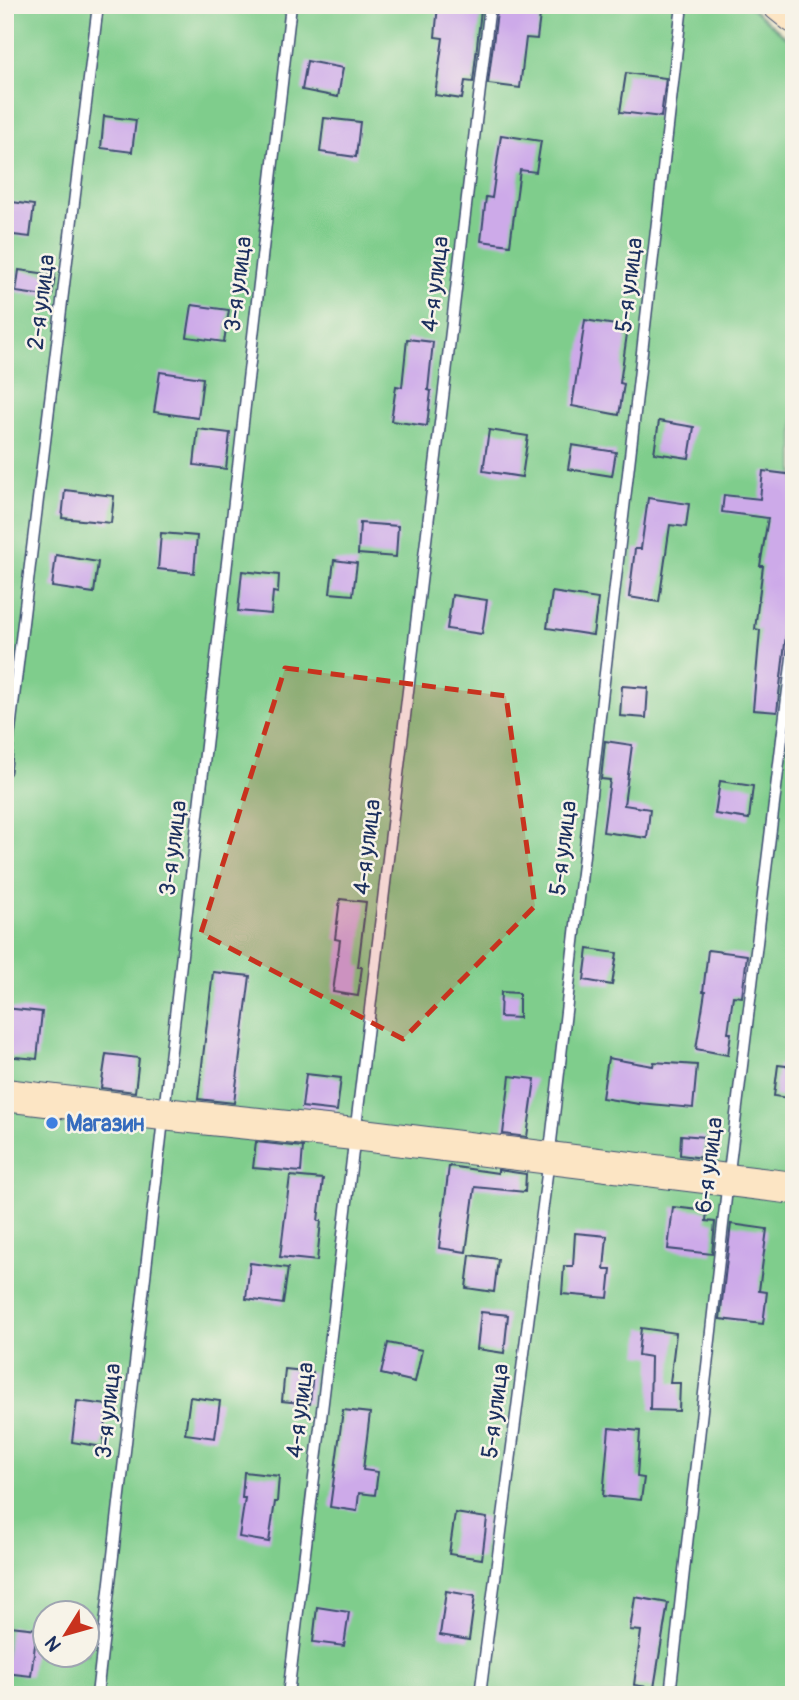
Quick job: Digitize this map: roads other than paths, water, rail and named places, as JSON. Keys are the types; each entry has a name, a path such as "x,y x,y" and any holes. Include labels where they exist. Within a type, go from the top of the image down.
{"street":[{"path":"779,5 794,17"},
{"path":"5,1096 354,1134 794,1188"}],"lane":[{"name":"2-я улица","path":"5,771 98,5"},
{"name":"3-я улица","path":"97,1695 291,5"},
{"name":"4-я улица","path":"288,1695 490,5"},
{"name":"5-я улица","path":"480,1695 549,1159 682,5"},
{"name":"6-я улица","path":"670,1695 728,1180 794,641"}],"place":[{"name":"Магазин","path":"52,1123"}]}
